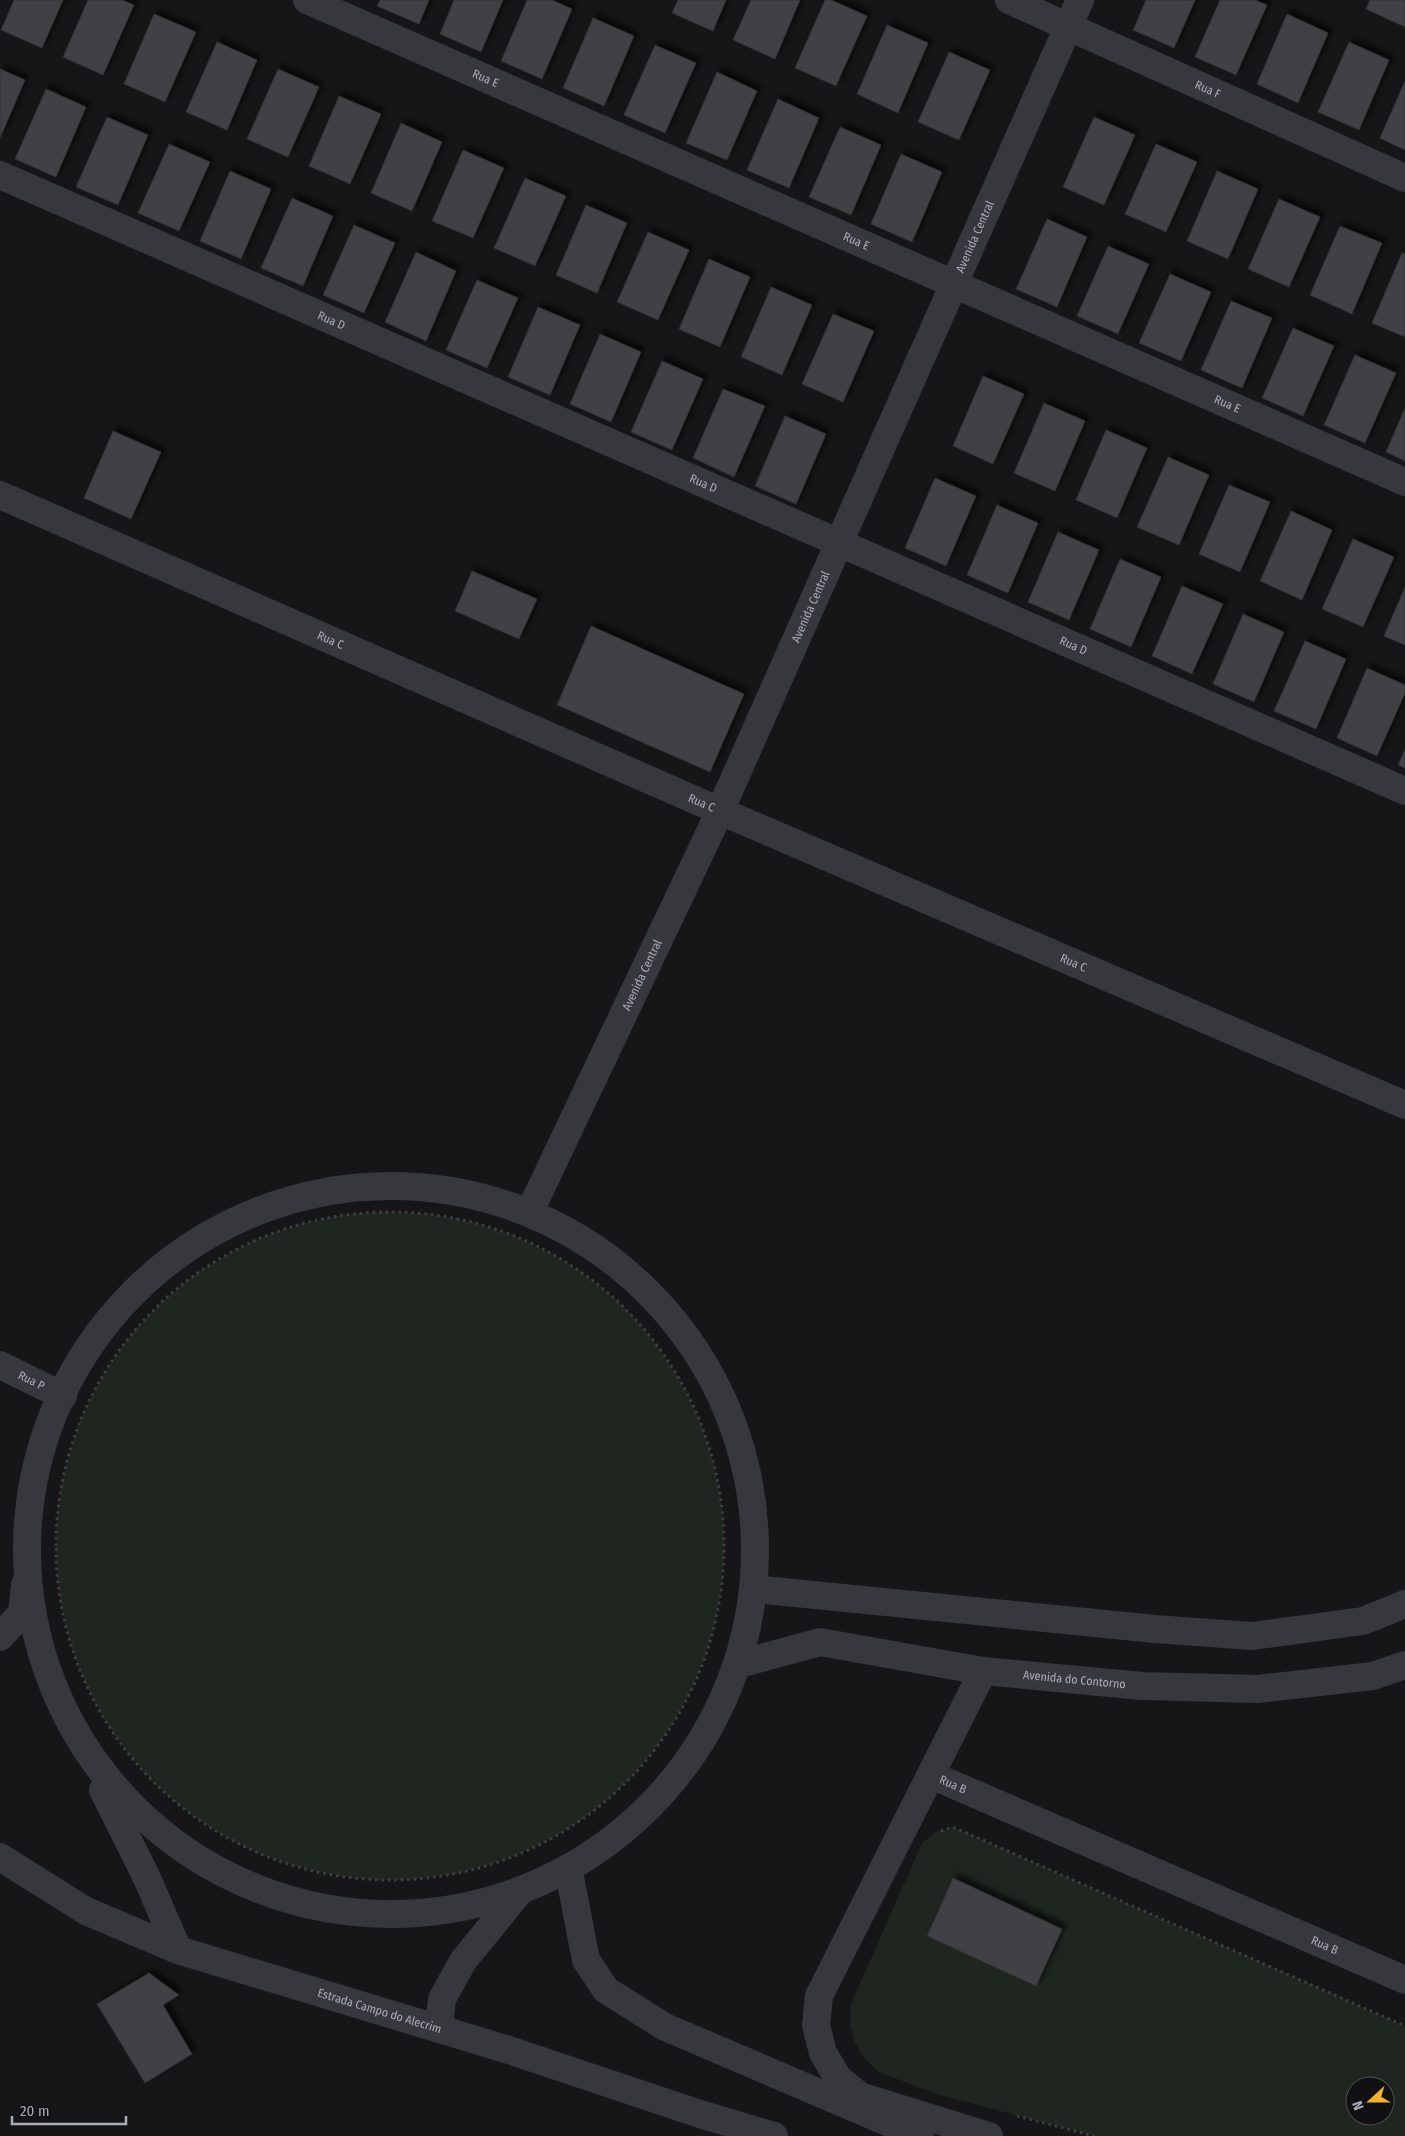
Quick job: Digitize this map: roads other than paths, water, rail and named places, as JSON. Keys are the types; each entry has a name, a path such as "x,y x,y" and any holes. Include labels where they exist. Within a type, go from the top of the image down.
{"street":[{"name":"Rua E","path":"307,0 1405,482"},
{"name":"Rua F","path":"1009,0 1405,178"},
{"name":"Avenida Central","path":"531,1209 720,811 1080,0"},
{"name":"Rua D","path":"0,175 1405,790"},
{"name":"Rua C","path":"0,495 720,811 1405,1105"},
{"path":"0,1637 22,1613 36,1456 87,1342 173,1252 285,1196 409,1182 531,1209 630,1272 706,1362 749,1472 756,1589 746,1662 661,1800 568,1872 458,1912 342,1914 230,1879 128,1806 58,1702"},
{"name":"Rua P","path":"0,1365 63,1396"},
{"path":"25,1581 58,1702 146,1876 178,1950"},
{"path":"756,1589 1155,1629 1252,1636 1363,1621 1405,1604"},
{"name":"Avenida do Contorno","path":"746,1662 820,1642 983,1671 1142,1686 1257,1689 1373,1676 1405,1665"},
{"path":"931,1775 983,1671"},
{"name":"Rua B","path":"989,2136 860,2096 838,2078 823,2053 816,2025 819,1996 931,1775 1405,1980"},
{"name":"Estrada Campo do Alecrim","path":"0,1857 86,1911 178,1950 439,2028 700,2114 774,2136"},
{"path":"568,1872 586,1960 606,1990 665,2027 920,2136"},
{"path":"439,2028 442,2000 463,1961 523,1888"}]}
